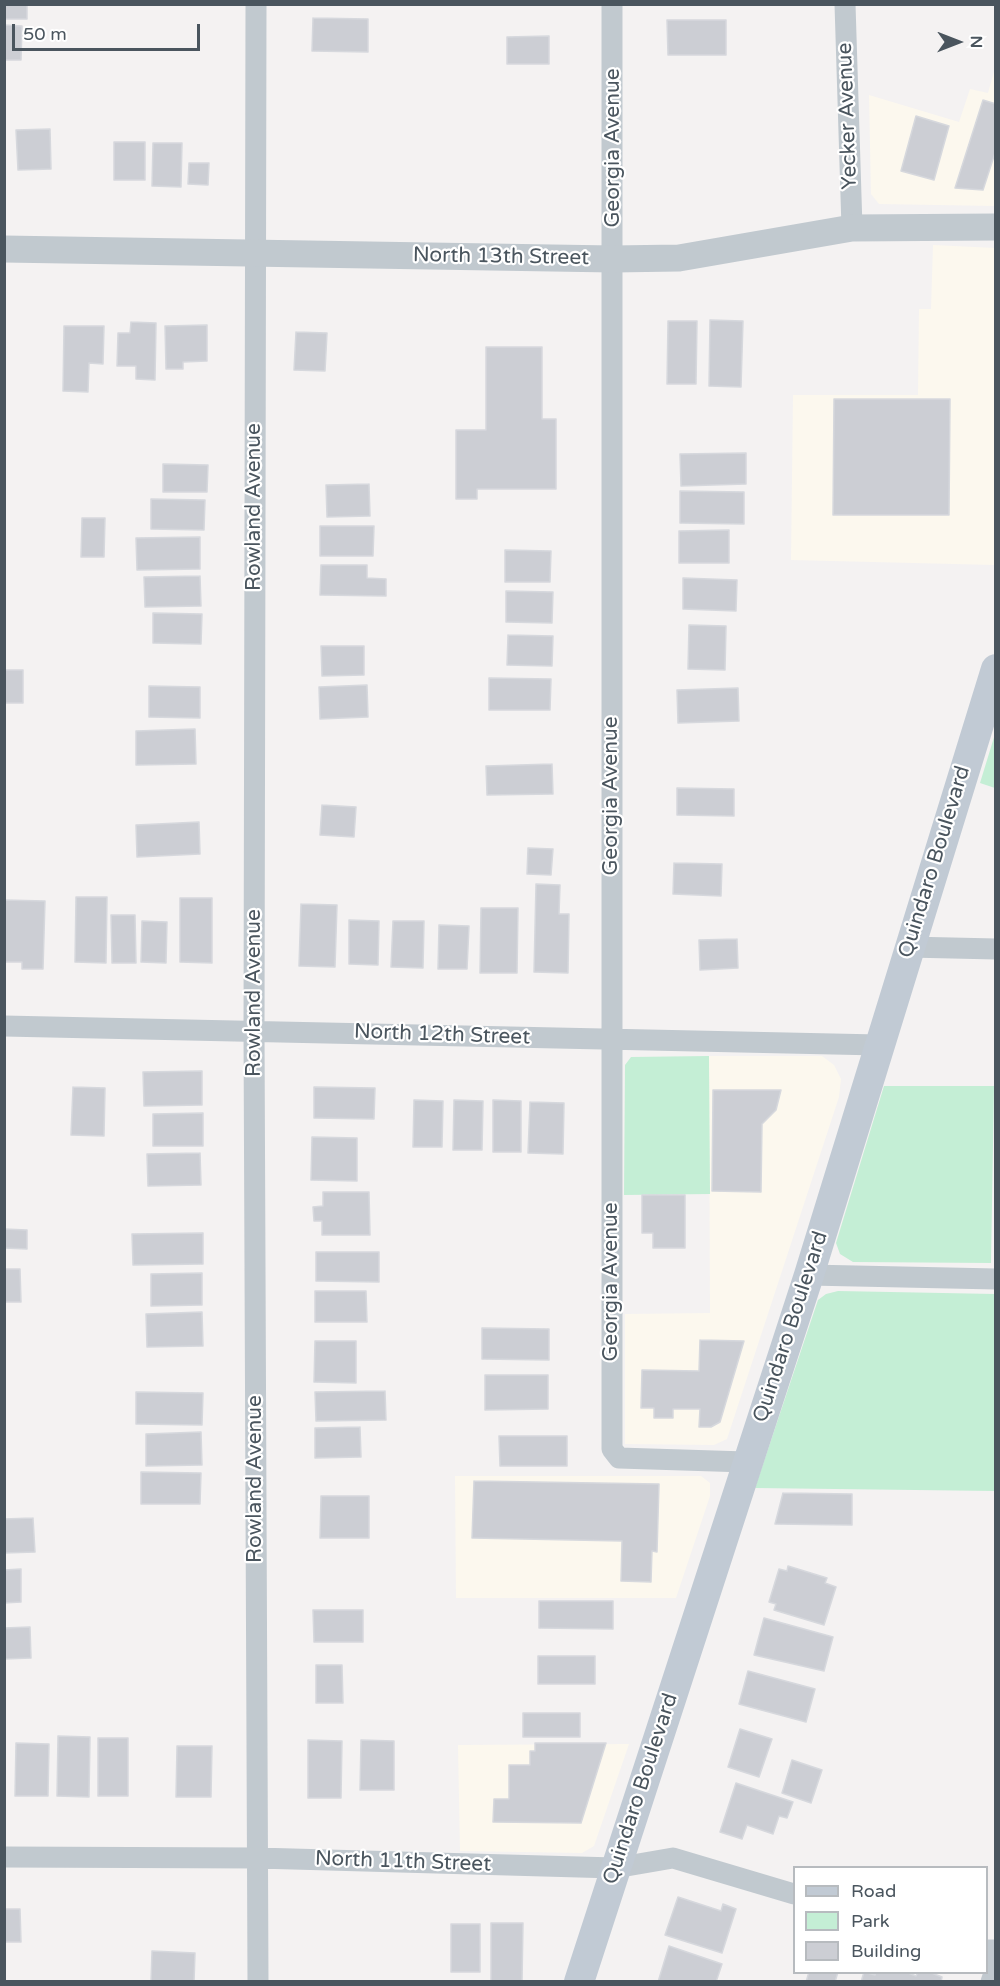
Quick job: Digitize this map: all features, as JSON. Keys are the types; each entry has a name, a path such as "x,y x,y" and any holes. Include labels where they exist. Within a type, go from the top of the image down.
{"main road":[{"name":"Quindaro Boulevard","path":"579,1982 746,1462 809,1275 908,947 996,669"}],"street":[{"name":"Rowland Avenue","path":"256,4 254,1030 258,1982"},
{"name":"Georgia Avenue","path":"612,4 610,1040 612,1449 619,1458 746,1462"},
{"name":"Yecker Avenue","path":"845,4 852,228"},
{"name":"North 13th Street","path":"4,249 613,259 679,258 852,228 996,227"},
{"path":"908,947 996,949"},
{"name":"North 12th Street","path":"4,1026 879,1045"},
{"path":"809,1275 996,1279"},
{"name":"North 11th Street","path":"4,1857 257,1858 615,1868 673,1858 793,1893"},
{"path":"991,1982 996,1967"}],"shaded area":[{"path":"995,68 995,206 879,204 871,194 869,95 959,122 970,89 988,93"},
{"path":"933,245 995,248 995,565 791,560 793,395 918,395 919,309 931,309"},
{"path":"709,1056 822,1056 834,1065 841,1079 839,1097 727,1439 714,1445 625,1444 625,1314 710,1313"},
{"path":"455,1476 701,1476 710,1483 710,1496 676,1598 456,1598"},
{"path":"629,1744 594,1846 582,1853 460,1851 458,1745"}],"green space":[{"path":"995,734 995,788 980,783"},
{"path":"709,1056 710,1194 624,1195 625,1065 631,1057"},
{"path":"884,1086 994,1086 991,1263 853,1262 840,1254 836,1243"},
{"path":"838,1291 995,1294 995,1491 755,1488 818,1300 826,1294"}],"building":[{"path":"4,4 27,4 27,19 4,19"},
{"path":"313,18 368,19 368,52 312,51"},
{"path":"667,20 726,20 726,55 668,55"},
{"path":"4,25 22,26 21,60 4,60"},
{"path":"549,36 549,64 507,64 507,37"},
{"path":"983,100 996,104 996,150 983,190 955,188"},
{"path":"916,116 949,126 934,180 901,171"},
{"path":"50,129 51,169 18,170 16,130"},
{"path":"114,142 145,142 145,180 114,180"},
{"path":"153,143 182,143 181,187 152,186"},
{"path":"189,163 209,163 208,185 188,184"},
{"path":"710,320 743,321 741,387 709,386"},
{"path":"668,321 697,321 696,384 667,384"},
{"path":"131,322 156,323 155,380 136,379 136,366 117,366 118,333 130,333"},
{"path":"207,325 207,361 183,362 183,369 166,369 165,326"},
{"path":"64,326 104,326 103,364 89,363 88,392 63,391"},
{"path":"296,332 327,333 325,371 294,370"},
{"path":"486,347 542,347 542,419 556,419 556,489 477,489 477,499 456,499 456,430 486,430"},
{"path":"834,399 950,399 949,515 833,515"},
{"path":"746,453 746,484 681,486 680,454"},
{"path":"163,464 208,465 207,492 163,492"},
{"path":"369,484 370,516 327,517 326,485"},
{"path":"680,491 744,492 744,524 680,523"},
{"path":"151,499 205,500 204,530 151,529"},
{"path":"82,518 105,518 104,557 81,557"},
{"path":"320,526 374,526 373,556 320,556"},
{"path":"729,530 729,563 679,563 679,531"},
{"path":"200,537 200,569 137,570 136,538"},
{"path":"505,550 551,551 550,582 505,582"},
{"path":"321,565 367,565 367,578 386,579 386,596 320,595"},
{"path":"200,576 201,606 145,607 144,577"},
{"path":"683,578 737,580 736,611 683,609"},
{"path":"506,591 553,592 552,623 506,622"},
{"path":"153,613 202,614 201,644 153,643"},
{"path":"689,625 726,626 725,670 688,669"},
{"path":"508,635 553,636 552,666 507,665"},
{"path":"321,646 364,646 364,675 322,676"},
{"path":"4,670 23,670 23,703 4,703"},
{"path":"489,678 551,679 550,710 489,710"},
{"path":"367,685 368,717 320,719 319,687"},
{"path":"149,686 200,687 200,718 149,717"},
{"path":"738,688 739,721 678,723 677,690"},
{"path":"195,729 196,764 136,765 136,731"},
{"path":"552,764 553,794 487,795 486,766"},
{"path":"677,788 734,789 734,816 677,815"},
{"path":"322,805 356,807 354,837 320,835"},
{"path":"199,822 200,854 137,857 136,825"},
{"path":"528,848 553,849 551,875 527,874"},
{"path":"674,863 722,864 721,896 673,894"},
{"path":"536,884 560,885 559,914 569,914 568,973 534,972"},
{"path":"76,897 107,897 106,963 75,962"},
{"path":"180,898 212,898 212,963 180,962"},
{"path":"4,900 45,901 43,969 22,969 22,962 4,962"},
{"path":"301,904 337,905 335,967 299,966"},
{"path":"481,908 518,908 517,973 480,973"},
{"path":"111,915 135,915 136,963 112,963"},
{"path":"349,920 379,921 378,965 349,964"},
{"path":"142,921 167,922 166,963 141,962"},
{"path":"393,921 424,921 423,968 391,967"},
{"path":"439,925 469,926 467,969 438,969"},
{"path":"737,939 738,968 700,970 699,940"},
{"path":"202,1071 202,1105 144,1106 143,1072"},
{"path":"73,1087 105,1088 104,1136 71,1135"},
{"path":"314,1087 375,1088 374,1119 314,1118"},
{"path":"713,1090 781,1090 776,1110 762,1124 761,1192 712,1191"},
{"path":"414,1100 443,1101 442,1147 413,1147"},
{"path":"454,1100 483,1101 482,1150 453,1150"},
{"path":"493,1100 521,1101 521,1152 493,1152"},
{"path":"530,1102 564,1103 563,1154 528,1153"},
{"path":"203,1113 203,1146 153,1146 153,1114"},
{"path":"312,1137 357,1138 357,1181 311,1180"},
{"path":"200,1153 201,1185 148,1186 147,1154"},
{"path":"323,1192 369,1192 370,1235 322,1235 322,1221 314,1221 313,1207 323,1206"},
{"path":"642,1195 685,1195 685,1248 653,1248 653,1233 642,1233"},
{"path":"4,1229 27,1230 27,1249 4,1248"},
{"path":"203,1233 203,1264 133,1265 132,1234"},
{"path":"316,1252 379,1252 379,1282 316,1281"},
{"path":"4,1269 20,1269 21,1302 4,1302"},
{"path":"202,1273 202,1305 151,1306 151,1274"},
{"path":"315,1291 366,1291 367,1322 315,1322"},
{"path":"202,1312 203,1346 147,1347 146,1314"},
{"path":"482,1328 549,1329 549,1360 482,1359"},
{"path":"700,1340 744,1341 720,1422 711,1427 699,1427 700,1409 673,1409 673,1418 654,1418 654,1408 641,1408 642,1370 699,1371"},
{"path":"315,1341 356,1341 356,1383 314,1382"},
{"path":"485,1375 548,1375 548,1409 485,1410"},
{"path":"385,1391 386,1420 316,1421 315,1392"},
{"path":"136,1392 203,1393 202,1425 136,1424"},
{"path":"360,1427 361,1457 315,1458 315,1428"},
{"path":"201,1432 202,1465 146,1466 146,1434"},
{"path":"499,1436 567,1436 567,1466 500,1466"},
{"path":"141,1472 201,1473 200,1504 141,1504"},
{"path":"474,1481 659,1484 657,1552 652,1551 651,1582 621,1581 622,1541 472,1538"},
{"path":"783,1493 852,1494 852,1525 775,1524"},
{"path":"321,1496 369,1496 369,1538 320,1538"},
{"path":"33,1518 35,1552 4,1553 4,1519"},
{"path":"788,1566 827,1578 825,1583 836,1587 824,1625 774,1610 776,1604 769,1602 779,1569 787,1571"},
{"path":"21,1569 21,1602 4,1603 4,1570"},
{"path":"539,1601 613,1601 613,1629 539,1628"},
{"path":"313,1610 363,1610 363,1642 314,1642"},
{"path":"764,1618 833,1637 824,1671 754,1655"},
{"path":"30,1627 31,1658 4,1659 4,1628"},
{"path":"538,1656 595,1656 595,1684 538,1684"},
{"path":"316,1665 342,1665 343,1703 316,1703"},
{"path":"748,1671 815,1689 806,1722 739,1704"},
{"path":"523,1713 580,1713 580,1737 523,1737"},
{"path":"740,1729 772,1739 759,1777 728,1767"},
{"path":"58,1736 90,1737 89,1797 57,1796"},
{"path":"98,1738 128,1738 128,1796 98,1796"},
{"path":"308,1740 342,1741 341,1798 308,1798"},
{"path":"361,1740 394,1741 394,1790 360,1790"},
{"path":"16,1743 49,1744 48,1796 15,1796"},
{"path":"535,1743 606,1743 581,1823 493,1822 494,1799 509,1799 509,1765 530,1765 530,1751 535,1751"},
{"path":"177,1746 212,1746 211,1797 176,1797"},
{"path":"792,1760 822,1770 811,1803 782,1793"},
{"path":"736,1783 793,1802 787,1818 779,1816 773,1834 747,1825 742,1839 720,1832"},
{"path":"678,1897 721,1911 723,1904 736,1909 722,1953 665,1935"},
{"path":"4,1909 20,1909 21,1942 4,1942"},
{"path":"491,1923 523,1923 522,1982 491,1982"},
{"path":"451,1924 480,1924 480,1972 451,1972"},
{"path":"669,1946 722,1964 716,1982 658,1982"},
{"path":"152,1951 195,1953 194,1982 151,1982"},
{"path":"808,1974 837,1974 835,1982 806,1982"},
{"path":"863,1974 911,1974 916,1976 917,1974 934,1974 942,1977 941,1982 861,1982"}]}
